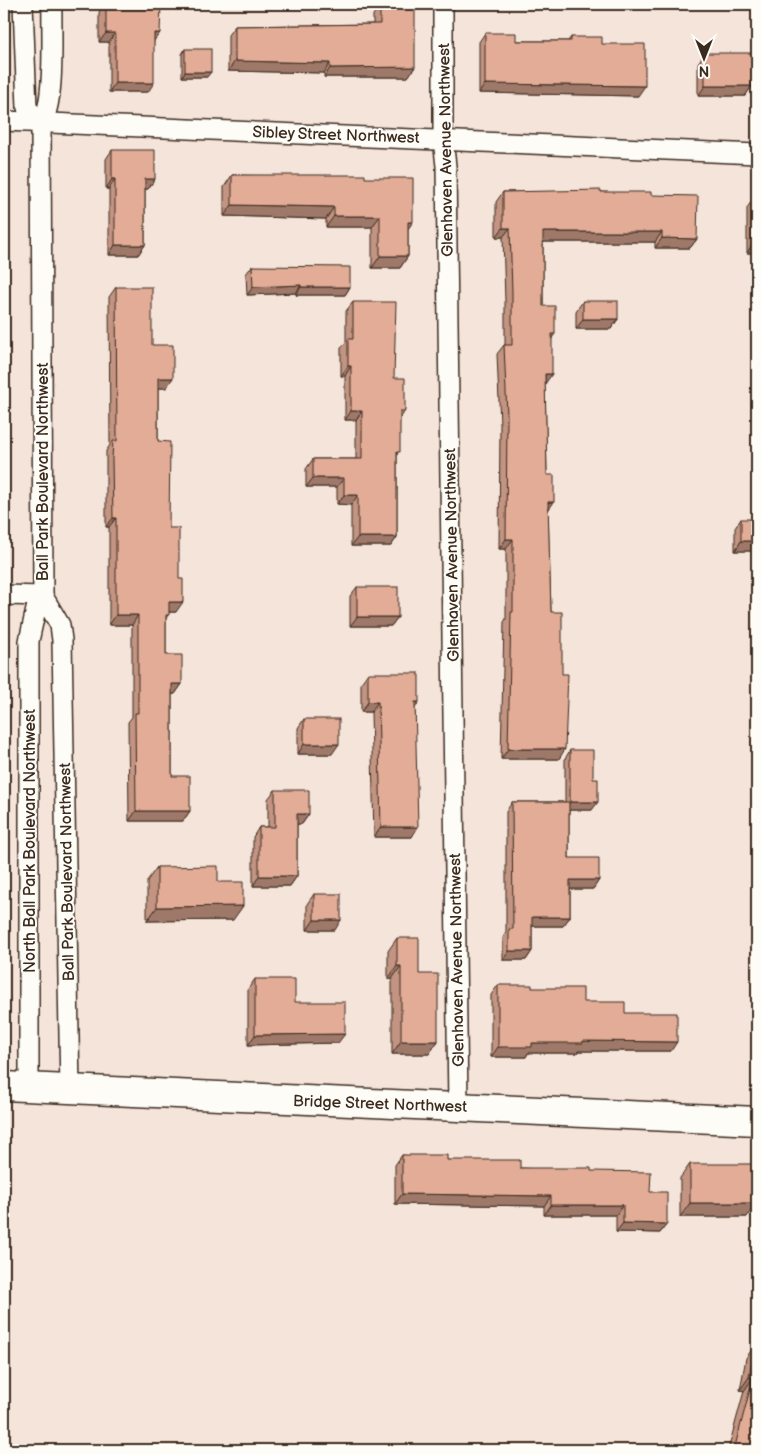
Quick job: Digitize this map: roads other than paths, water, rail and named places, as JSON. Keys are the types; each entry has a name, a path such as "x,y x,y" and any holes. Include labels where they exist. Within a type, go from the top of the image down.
{"main road":[{"name":"Bridge Street Northwest","path":"16,1087 70,1091 458,1106 757,1121"}],"street":[{"path":"23,4 26,108 41,123 47,116 50,99 52,4"},
{"name":"Glenhaven Avenue Northwest","path":"443,4 443,139 446,166 458,1106"},
{"name":"Sibley Street Northwest","path":"4,121 757,154"},
{"name":"Ball Park Boulevard Northwest","path":"41,123 43,596 60,625 62,640 70,1091"},
{"path":"4,595 43,596"},
{"name":"North Ball Park Boulevard Northwest","path":"16,1087 29,641 36,609 43,596"}]}
